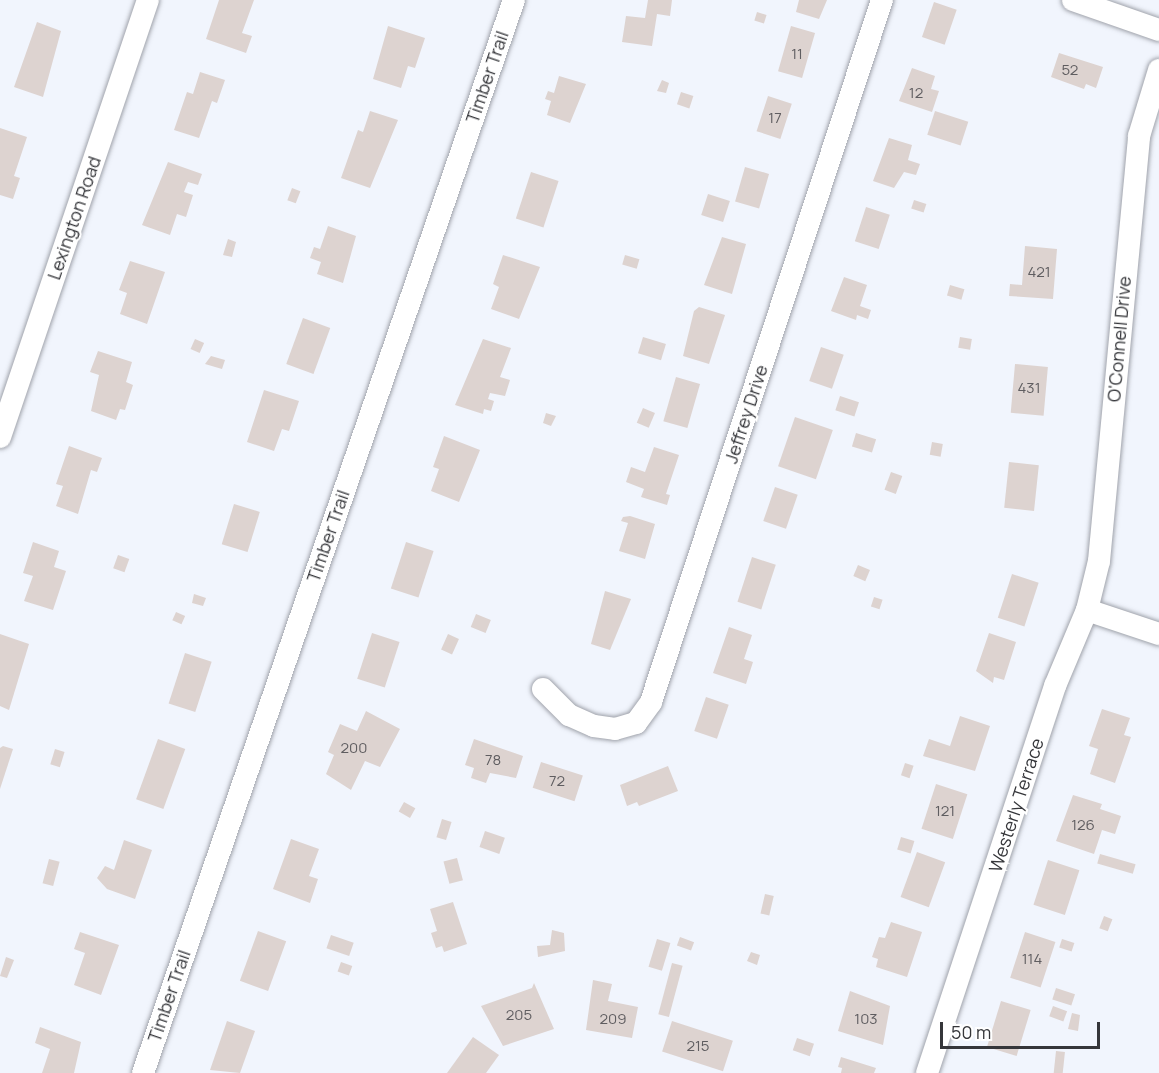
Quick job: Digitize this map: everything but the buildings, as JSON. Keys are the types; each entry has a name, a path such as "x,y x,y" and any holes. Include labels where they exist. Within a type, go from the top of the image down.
{"street":[{"name":"Lexington Road","path":"0,437 148,0"},
{"name":"Timber Trail","path":"142,1073 514,0"},
{"name":"Jeffrey Drive","path":"543,689 569,715 594,726 615,729 636,723 651,702 882,0"},
{"path":"1074,0 1159,30"},
{"name":"O'Connell Drive","path":"1087,610 1099,561 1139,136 1159,70"},
{"path":"1087,610 1159,634"},
{"name":"Westerly Terrace","path":"927,1073 1055,686 1087,610"}]}
